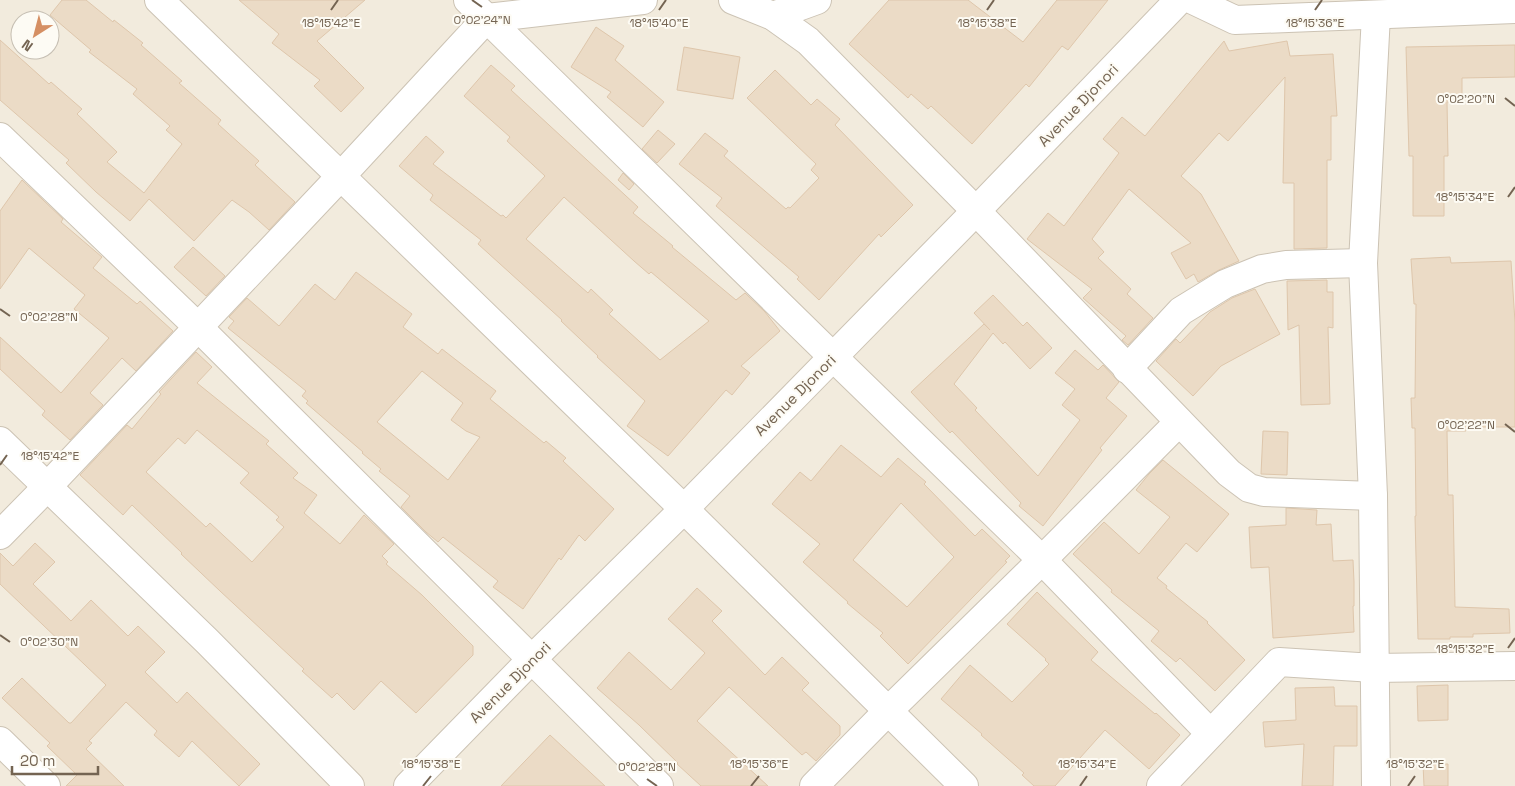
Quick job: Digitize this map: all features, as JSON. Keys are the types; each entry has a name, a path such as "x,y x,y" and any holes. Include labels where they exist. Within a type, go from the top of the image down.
{"street":[{"path":"159,0 684,508 964,786"},
{"path":"0,535 341,176 478,9 643,0"},
{"path":"733,0 774,16 808,41 1229,474 1249,488 1264,492 1373,496"},
{"path":"774,16 817,0"},
{"name":"Avenue Djonori","path":"408,786 976,212 1179,0"},
{"path":"1193,0 1235,20 1515,9"},
{"path":"478,9 1042,560 1210,733"},
{"path":"1376,15 1363,263 1373,496 1376,786"},
{"path":"0,137 198,327 659,786"},
{"path":"1127,369 1182,311 1225,284 1262,269 1286,265 1363,263"},
{"path":"814,786 1179,422"},
{"path":"0,441 207,641 350,786"},
{"path":"1162,786 1279,662 1374,668 1515,666"},
{"path":"0,741 46,786"}],"shaded area":[{"path":"0,0 1515,0 1515,786 0,786"}],"building":[{"path":"62,0 86,0 143,43 141,45 182,81 179,83 221,120 218,124 259,161 255,165 295,202 269,230 232,200 194,241 149,199 130,221 66,163 69,160 0,100 0,40 10,49 10,60 22,60 49,84 51,82 82,109 77,114 117,152 107,162 144,193 182,144 166,130 170,126 133,94 137,89 89,52 91,50 60,24 60,10 54,10"},
{"path":"239,0 365,0 317,41 364,88 341,112 314,86 320,80 272,43 279,34"},
{"path":"889,0 968,0 1023,42 1057,0 1108,0 1068,50 1062,46 1029,87 1026,84 972,144 931,106 928,109 911,94 908,98 849,44"},
{"path":"596,27 624,46 615,60 664,102 643,127 607,97 611,92 571,67"},
{"path":"1224,41 1229,51 1287,41 1290,56 1333,54 1337,116 1331,116 1331,160 1327,160 1327,248 1294,249 1294,183 1283,183 1285,77 1228,141 1219,133 1181,176 1201,194 1239,261 1198,282 1194,274 1186,279 1171,253 1191,243 1129,189 1092,239 1104,252 1098,258 1131,289 1127,294 1153,318 1128,345 1122,340 1126,336 1083,298 1092,289 1027,239 1048,213 1064,226 1119,153 1103,139 1122,117 1145,136"},
{"path":"1515,45 1515,77 1462,78 1462,102 1447,102 1448,156 1444,156 1444,216 1413,216 1413,156 1409,156 1406,47"},
{"path":"684,47 740,57 733,99 677,90"},
{"path":"491,65 515,86 511,90 638,207 633,213 736,300 745,293 765,312 780,331 741,366 750,373 732,395 726,390 668,456 627,426 645,401 597,357 562,320 478,244 481,240 430,200 433,195 399,166 426,136 444,152 433,164 506,218 545,176 507,141 510,137 464,96","holes":["564,197 649,274 651,272 709,321 660,360 609,314 613,310 591,289 588,293 526,239"]},
{"path":"775,70 811,105 817,99 840,119 835,125 913,205 881,237 879,234 819,300 797,279 799,277 716,206 722,198 679,164 705,133 728,151 724,156 786,209 790,208 819,178 811,170 816,164 747,98"},
{"path":"658,130 675,144 657,163 642,149"},
{"path":"623,173 634,184 629,190 618,180"},
{"path":"22,180 63,219 61,222 102,257 93,268 137,304 140,301 173,331 136,371 122,358 90,393 103,405 70,440 42,415 45,411 0,369 0,337 61,393 109,338 74,309 85,295 29,248 0,289 0,211"},
{"path":"193,247 225,276 206,296 174,267"},
{"path":"1450,257 1451,263 1511,261 1515,322 1515,427 1465,427 1466,431 1447,431 1448,495 1453,495 1455,607 1509,609 1510,633 1473,634 1473,637 1450,637 1450,639 1418,639 1415,428 1412,428 1411,398 1415,398 1416,304 1414,304 1411,259"},
{"path":"356,272 412,314 403,327 438,354 442,349 496,391 490,399 544,443 546,441 566,458 563,461 614,509 585,541 579,535 561,560 559,558 523,609 493,587 498,581 443,537 438,542 426,532 401,507 410,496 379,471 381,469 363,452 306,403 308,401 302,396 306,391 228,328 234,321 229,317 247,298 279,326 315,284 335,300","holes":["422,371 463,403 451,420 466,431 480,437 448,480 377,422"]},
{"path":"1327,280 1327,292 1333,292 1333,328 1328,327 1330,404 1301,405 1299,325 1288,330 1287,281"},
{"path":"1255,289 1280,334 1221,366 1193,396 1156,361 1176,339 1180,343 1210,312 1232,298"},
{"path":"993,295 1023,326 1027,322 1052,348 1030,369 1005,342 1003,344 993,333 954,384 977,408 975,410 1038,476 1080,420 1062,405 1075,389 1055,373 1075,350 1098,370 1103,365 1119,382 1106,398 1127,416 1100,448 1102,450 1043,526 1019,506 1021,503 952,431 950,433 911,392 984,324 990,330 974,313"},
{"path":"196,352 212,367 197,383 269,441 266,444 298,473 293,478 317,495 304,513 340,544 364,515 394,544 382,556 388,562 386,564 422,595 473,646 473,655 416,713 381,681 354,710 337,693 332,698 132,505 123,515 80,475 127,425 132,429 161,394 159,392","holes":["197,430 249,473 240,483 279,517 276,520 284,527 252,562 210,523 206,527 146,472 178,438 185,444"]},
{"path":"1263,431 1288,432 1287,475 1261,474"},
{"path":"841,445 881,477 898,458 926,482 924,484 975,536 982,529 1010,556 1005,561 1007,562 908,664 880,636 883,633 803,562 820,544 772,504 800,472 811,481","holes":["901,503 954,557 907,607 853,560"]},
{"path":"1163,460 1229,514 1197,552 1186,543 1157,578 1167,586 1166,588 1208,622 1245,660 1215,691 1180,658 1176,662 1151,641 1159,631 1111,592 1112,590 1073,554 1104,522 1139,554 1170,517 1136,490"},
{"path":"1286,508 1317,510 1316,525 1331,524 1333,561 1353,560 1354,632 1273,638 1269,567 1251,568 1249,527 1286,525"},
{"path":"35,543 55,562 33,584 71,621 91,600 128,636 138,626 165,652 145,672 177,703 187,692 260,764 239,786 192,741 179,757 154,735 157,731 126,702 89,741 92,743 86,749 124,786 66,786 77,775 47,746 50,743 2,698 22,678 71,723 106,685 0,584 0,553 13,566"},
{"path":"697,588 722,611 712,621 765,675 782,657 809,683 802,690 840,726 840,735 816,761 806,752 802,755 729,687 697,721 768,786 701,786 639,725 597,688 629,652 671,690 705,653 668,619"},
{"path":"1037,592 1098,652 1091,660 1180,735 1149,769 1105,730 1055,786 1034,786 1022,775 1024,773 941,699 970,665 1012,702 1049,664 1046,659 1007,624"},
{"path":"1448,685 1448,720 1418,721 1417,686"},
{"path":"1334,687 1335,706 1357,706 1357,746 1334,746 1333,786 1302,786 1304,744 1265,747 1263,722 1296,720 1295,688"},
{"path":"550,735 605,786 501,786"},
{"path":"1423,764 1448,764 1448,786 1424,786"}]}
